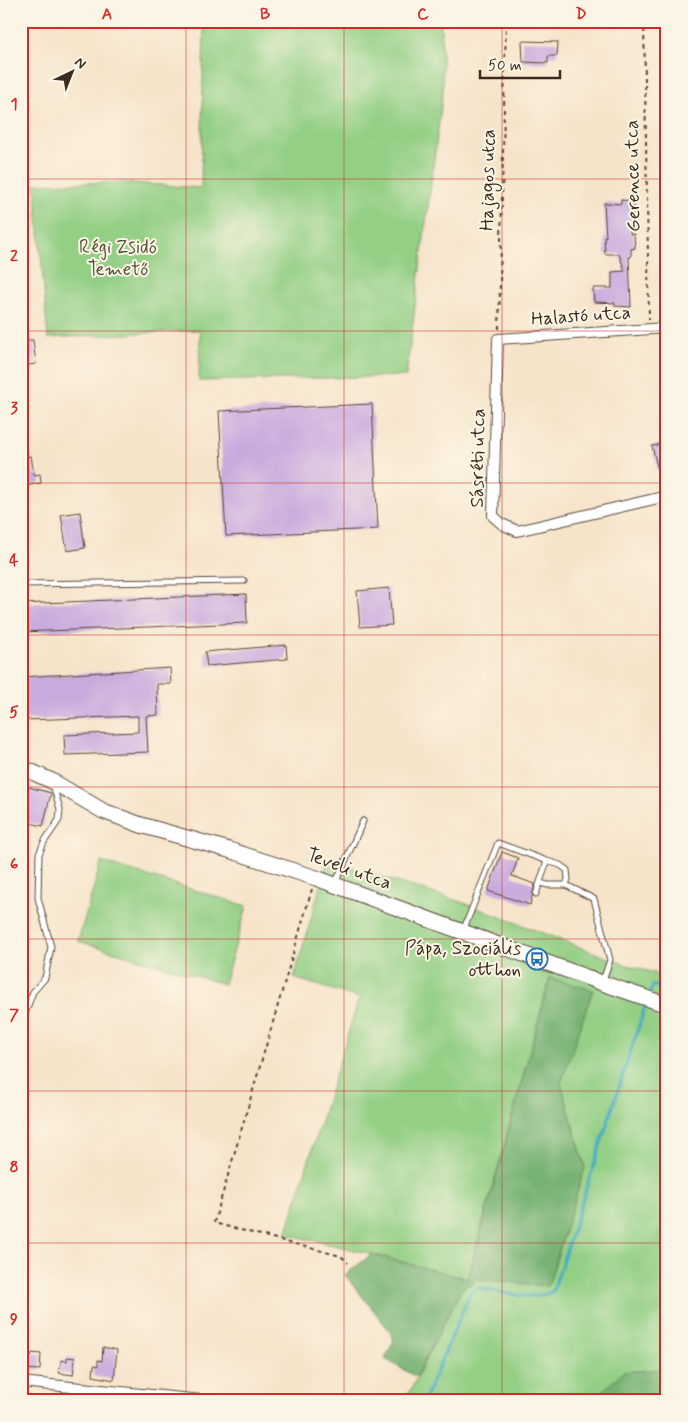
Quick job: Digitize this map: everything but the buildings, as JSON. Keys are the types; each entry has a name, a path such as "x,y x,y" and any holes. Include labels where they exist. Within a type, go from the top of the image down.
{"main road":[{"name":"Teveli utca","path":"21,767 52,781 103,812 316,878 661,1003"}],"street":[{"name":"Halastó utca","path":"498,339 667,328"},
{"name":"Sásréti utca","path":"498,339 493,516 502,524 517,531 667,496"},
{"path":"21,1382 212,1401"}],"lane":[{"path":"21,584 244,581"},
{"path":"21,1024 33,992 45,978 51,947 38,898 39,854 44,842 59,820 60,809 52,781"},
{"path":"335,885 363,821"},
{"path":"462,931 498,843 560,864 567,870 568,879 566,885"},
{"path":"536,894 547,861"},
{"path":"540,883 566,885 594,899 610,960 602,983"}],"path":[{"name":"Hajagos utca","path":"498,339 506,21"},
{"name":"Gerence utca","path":"644,21 649,329"},
{"path":"316,878 214,1223 341,1256 348,1263"}],"green space":[{"name":"Régi Zsidó Temető","path":"204,21 441,21 443,91 406,376 199,381 200,330 48,338 35,184 120,182 201,188"},
{"path":"328,860 464,903 624,964 667,977 667,1369 623,1372 592,1401 447,1401 439,1395 437,1401 405,1401 461,1290 477,1279 548,1286 585,1167 561,1083 592,990 550,978 467,1280 372,1254 286,1234 359,998 294,978"},
{"path":"101,862 247,906 224,984 78,941"},
{"path":"550,978 593,990 561,1083 585,1167 548,1286 478,1279 461,1290 416,1377 385,1359 394,1340 389,1330 345,1275 372,1254 468,1279"},
{"path":"667,1369 667,1401 592,1401 623,1372"}],"waterway":[{"path":"649,996 653,985 667,990"},
{"path":"424,1401 471,1292 479,1288 507,1294 537,1296 553,1291 646,1004"}],"place":[{"name":"Pápa, Szociális otthon","path":"537,959"}]}
